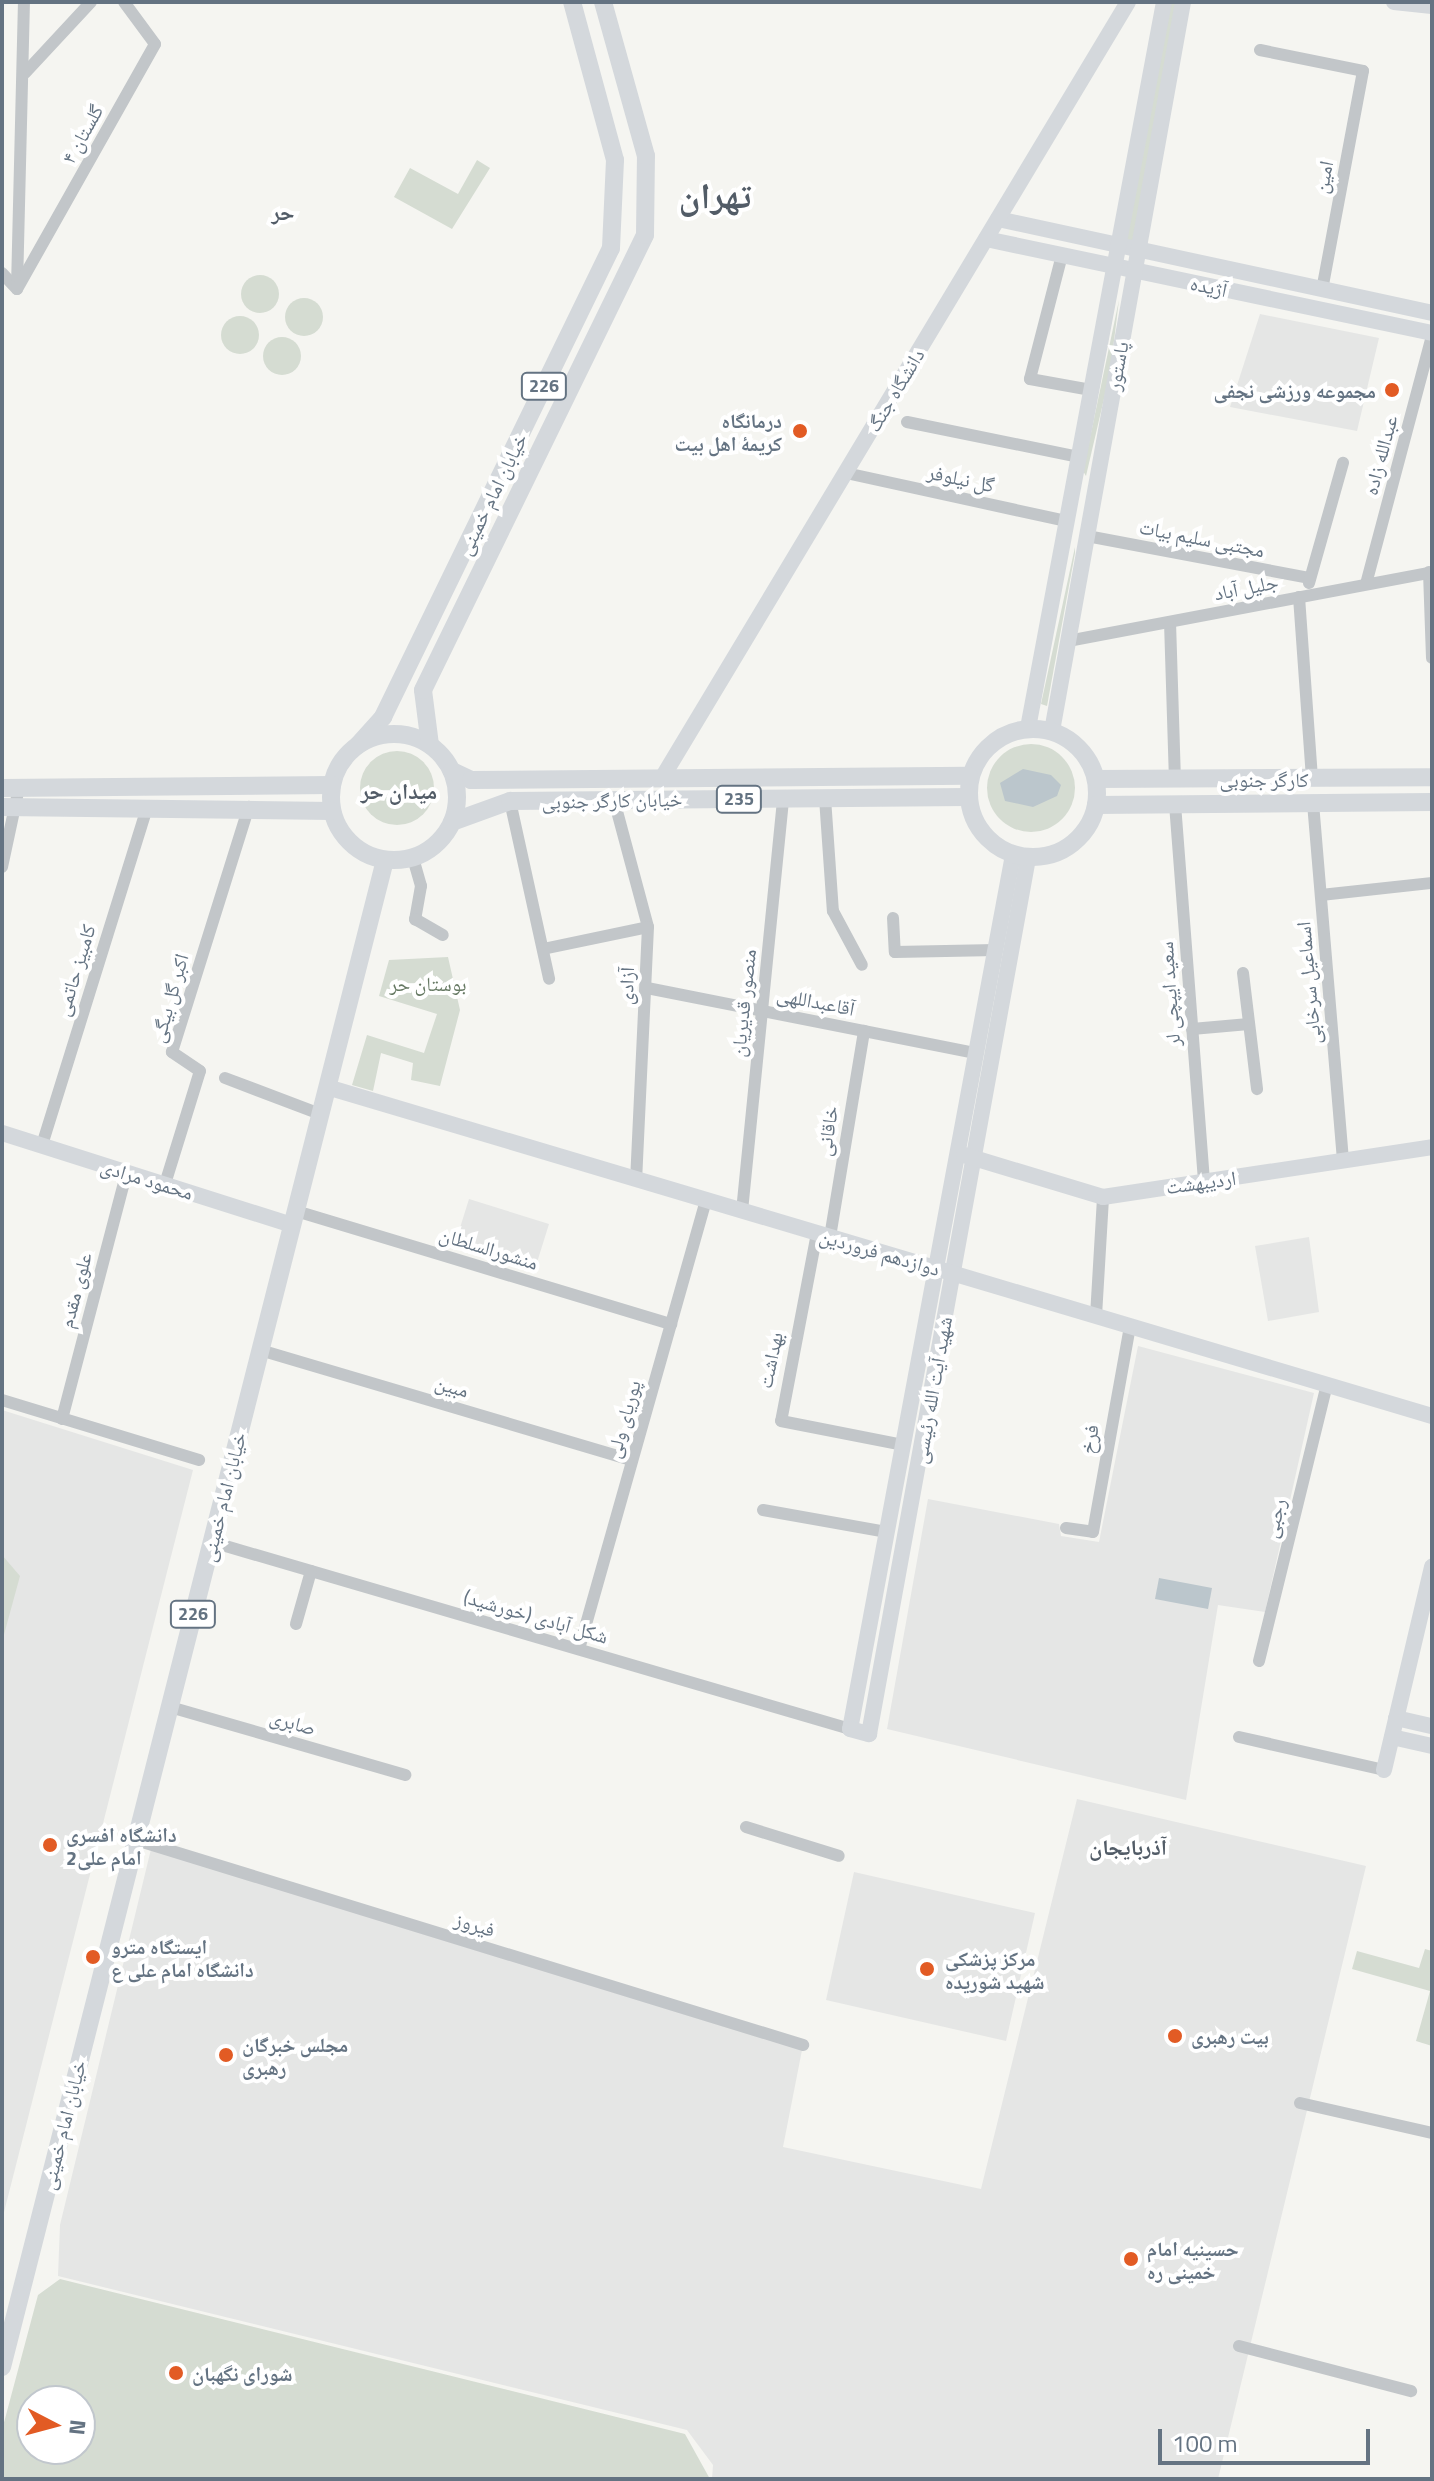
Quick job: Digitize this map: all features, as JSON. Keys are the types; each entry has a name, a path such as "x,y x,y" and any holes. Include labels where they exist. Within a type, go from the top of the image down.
{"main road":[{"name":"خیابان امام خمینی","path":"358,745 383,717 611,248 615,160 572,2"},
{"name":"خیابان امام خمینی","path":"430,745 423,690 645,235 646,156 603,2"},
{"name":"دانشگاه جنگ","path":"662,778 1128,2"},
{"name":"پاستور","path":"1028,728 1164,2"},
{"name":"پاستور","path":"1052,731 1183,2"},
{"path":"1394,2 1431,4"},
{"name":"آژیده","path":"998,219 1432,313"},
{"name":"آژیده","path":"986,239 1432,335"},
{"path":"1109,296 1129,298"},
{"path":"1074,483 1096,486"},
{"path":"1028,728 1052,731 1076,745 1096,779 1096,805 1076,841 1021,856 982,833 968,797 969,776 996,739 1028,728"},
{"path":"389,734 430,745 452,771 452,822 437,845 413,858 385,860 350,843 332,811 332,785 358,745 389,734"},
{"name":"خیابان کارگر جنوبی","path":"452,771 471,780 969,776"},
{"name":"کارگر جنوبی","path":"1096,779 1432,777"},
{"path":"10,798 332,785"},
{"name":"خیابان کارگر جنوبی","path":"452,822 510,801 968,797"},
{"path":"10,798 147,807 332,811"},
{"name":"کارگر جنوبی","path":"1096,805 1432,802"},
{"name":"شهید آیت الله رئیسی","path":"1021,856 966,1156 936,1269 850,1729 869,1734 953,1273 966,1156 976,1053 996,950 1021,856"},
{"name":"خیابان امام خمینی","path":"2,2367 385,860"},
{"name":"دوازدهم فروردین","path":"327,1087 1432,1416"},
{"name":"محمود مرادی","path":"2,1133 165,1184 294,1218"},
{"name":"اردیبهشت","path":"966,1156 1103,1197 1432,1147"},
{"path":"1384,1770 1432,1567"},
{"path":"1396,1718 1432,1726"},
{"path":"1392,1737 1432,1746"}],"street":[{"path":"17,289 25,73 24,2"},
{"path":"25,73 91,2"},
{"name":"گلستان ۴","path":"17,289 155,44 124,2"},
{"name":"امین","path":"1260,50 1363,71 1322,290"},
{"path":"1062,255 1030,379 1091,390"},
{"path":"2,273 17,289"},
{"path":"2,288 17,289"},
{"name":"عبدالله زاده","path":"1366,584 1432,335"},
{"path":"907,422 1079,457"},
{"path":"1312,778 1304,596 1343,463"},
{"name":"گل نیلوفر","path":"846,473 1067,521"},
{"path":"976,502 983,489"},
{"name":"مجتبی سلیم بیات","path":"1087,536 1310,578"},
{"path":"1431,572 1432,658"},
{"name":"جلیل آباد","path":"1068,641 1431,572"},
{"path":"1170,622 1175,779"},
{"path":"2,867 10,798"},
{"name":"منصور قدیریان","path":"742,1211 783,798"},
{"path":"825,798 833,911 862,965"},
{"name":"آزادی","path":"614,800 648,927 636,1179"},
{"path":"510,801 549,979"},
{"name":"اسماعیل سرخابی","path":"1313,803 1343,1161"},
{"name":"سعید ایپچی لر","path":"1175,804 1204,1182"},
{"name":"کامبیز حاتمی","path":"42,1145 147,807"},
{"name":"اکبر گل بیگی","path":"165,1184 200,1071 172,1052 249,807"},
{"path":"413,858 421,886 415,919 443,935"},
{"path":"1321,895 1432,883"},
{"path":"893,918 895,952 996,950"},
{"path":"543,949 648,927"},
{"path":"1243,973 1257,1089"},
{"name":"آقاعبداللهی","path":"647,988 976,1053"},
{"path":"1192,1029 1249,1024"},
{"name":"خاقانی","path":"824,1235 864,1031"},
{"path":"225,1078 320,1114"},
{"name":"علوی مقدم","path":"62,1419 127,1172"},
{"path":"1096,1316 1103,1197"},
{"name":"پوریای ولی","path":"579,1649 706,1200"},
{"name":"منشورالسلطان","path":"294,1218 671,1324"},
{"name":"بهداشت","path":"824,1235 781,1421 903,1445"},
{"name":"فرخ","path":"1066,1528 1093,1532 1130,1326"},
{"name":"مبین","path":"260,1350 632,1460"},
{"name":"رجبی","path":"1259,1661 1327,1385"},
{"path":"2,1400 199,1460"},
{"path":"763,1510 887,1532"},
{"name":"شکل آبادی (خورشید)","path":"212,1542 850,1729"},
{"path":"296,1624 311,1571"},
{"name":"صابری","path":"170,1707 405,1775"},
{"path":"1239,1737 1384,1770"},
{"path":"746,1827 839,1856"},
{"name":"فیروز","path":"136,1840 803,2045"},
{"path":"1300,2103 1432,2133"},
{"path":"1239,2346 1411,2391"}],"shaded area":[{"path":"1260,314 1379,338 1357,431 1230,407"},
{"path":"1023,769 1051,775 1061,785 1057,796 1033,807 1005,801 1000,783"},
{"path":"469,1199 549,1224 534,1272 454,1247"},
{"path":"1309,1237 1319,1312 1268,1321 1255,1246"},
{"path":"1138,1346 1314,1393 1265,1612 1218,1605 1186,1800 887,1729 928,1499 1059,1524 1061,1536 1099,1542"},
{"name":"دانشگاه افسری امام علی2","path":"2,1410 193,1470 2,2220"},
{"path":"1159,1578 1212,1588 1208,1609 1155,1599"},
{"path":"1077,1799 1366,1866 1218,2479 712,2479 713,2465 687,2430 58,2276 60,2225 152,1845 803,2045 783,2147 981,2189"},
{"name":"مرکز پزشکی شهید شوریده","path":"854,1872 1035,1913 1006,2041 826,2000"}],"green space":[{"path":"1171,2 1177,2 1133,243 1126,241"},
{"path":"477,160 490,168 452,229 394,197 410,168 458,194"},
{"path":"260,275 274,280 279,294 274,308 260,313 246,308 241,294 246,280"},
{"path":"304,298 317,304 323,317 317,330 304,336 291,330 285,317 291,304"},
{"path":"1119,300 1110,373 1086,476 1083,471"},
{"path":"240,316 253,322 259,335 253,348 240,354 227,348 221,335 227,322"},
{"path":"282,337 296,342 301,356 296,370 282,375 268,370 263,356 268,342"},
{"path":"1075,547 1075,553 1047,706 1041,704"},
{"path":"1031,744 1048,747 1062,757 1072,771 1075,788 1072,805 1062,819 1048,829 1031,832 1014,829 1000,819 990,805 987,788 990,771 1000,757 1014,747"},
{"path":"397,751 418,757 428,767 434,788 428,809 418,819 397,825 376,819 366,809 360,788 366,767 376,757"},
{"name":"بوستان حر","path":"448,957 460,1010 440,1086 411,1080 413,1063 381,1053 373,1091 352,1085 367,1035 424,1053 437,1014 379,996 389,960"},
{"path":"2,1555 20,1576 2,1642"},
{"path":"1425,1949 1432,1951 1432,2046 1416,2041 1430,1991 1352,1969 1357,1951 1419,1968"},
{"path":"60,2279 685,2434 710,2479 2,2479 2,2430 38,2295"}],"place":[{"name":"مجموعه ورزشی نجفی","path":"1392,390"},
{"name":"درمانگاه کریمهٔ اهل بیت","path":"800,431"},
{"name":"دانشگاه افسری امام علی2","path":"50,1845"},
{"name":"ایستگاه مترو دانشگاه امام علی ع","path":"93,1957"},
{"name":"مرکز پزشکی شهید شوریده","path":"927,1969"},
{"name":"بیت رهبری","path":"1175,2036"},
{"name":"مجلس خبرگان رهبری","path":"226,2055"},
{"name":"حسینیه امام خمینی ره","path":"1131,2259"},
{"name":"شورای نگهبان","path":"176,2373"}],"district":[{"name":"تهران","path":"715,195"},
{"name":"حر","path":"283,213"},
{"name":"میدان حر","path":"399,792"},
{"name":"آذربایجان","path":"1128,1848"}]}
